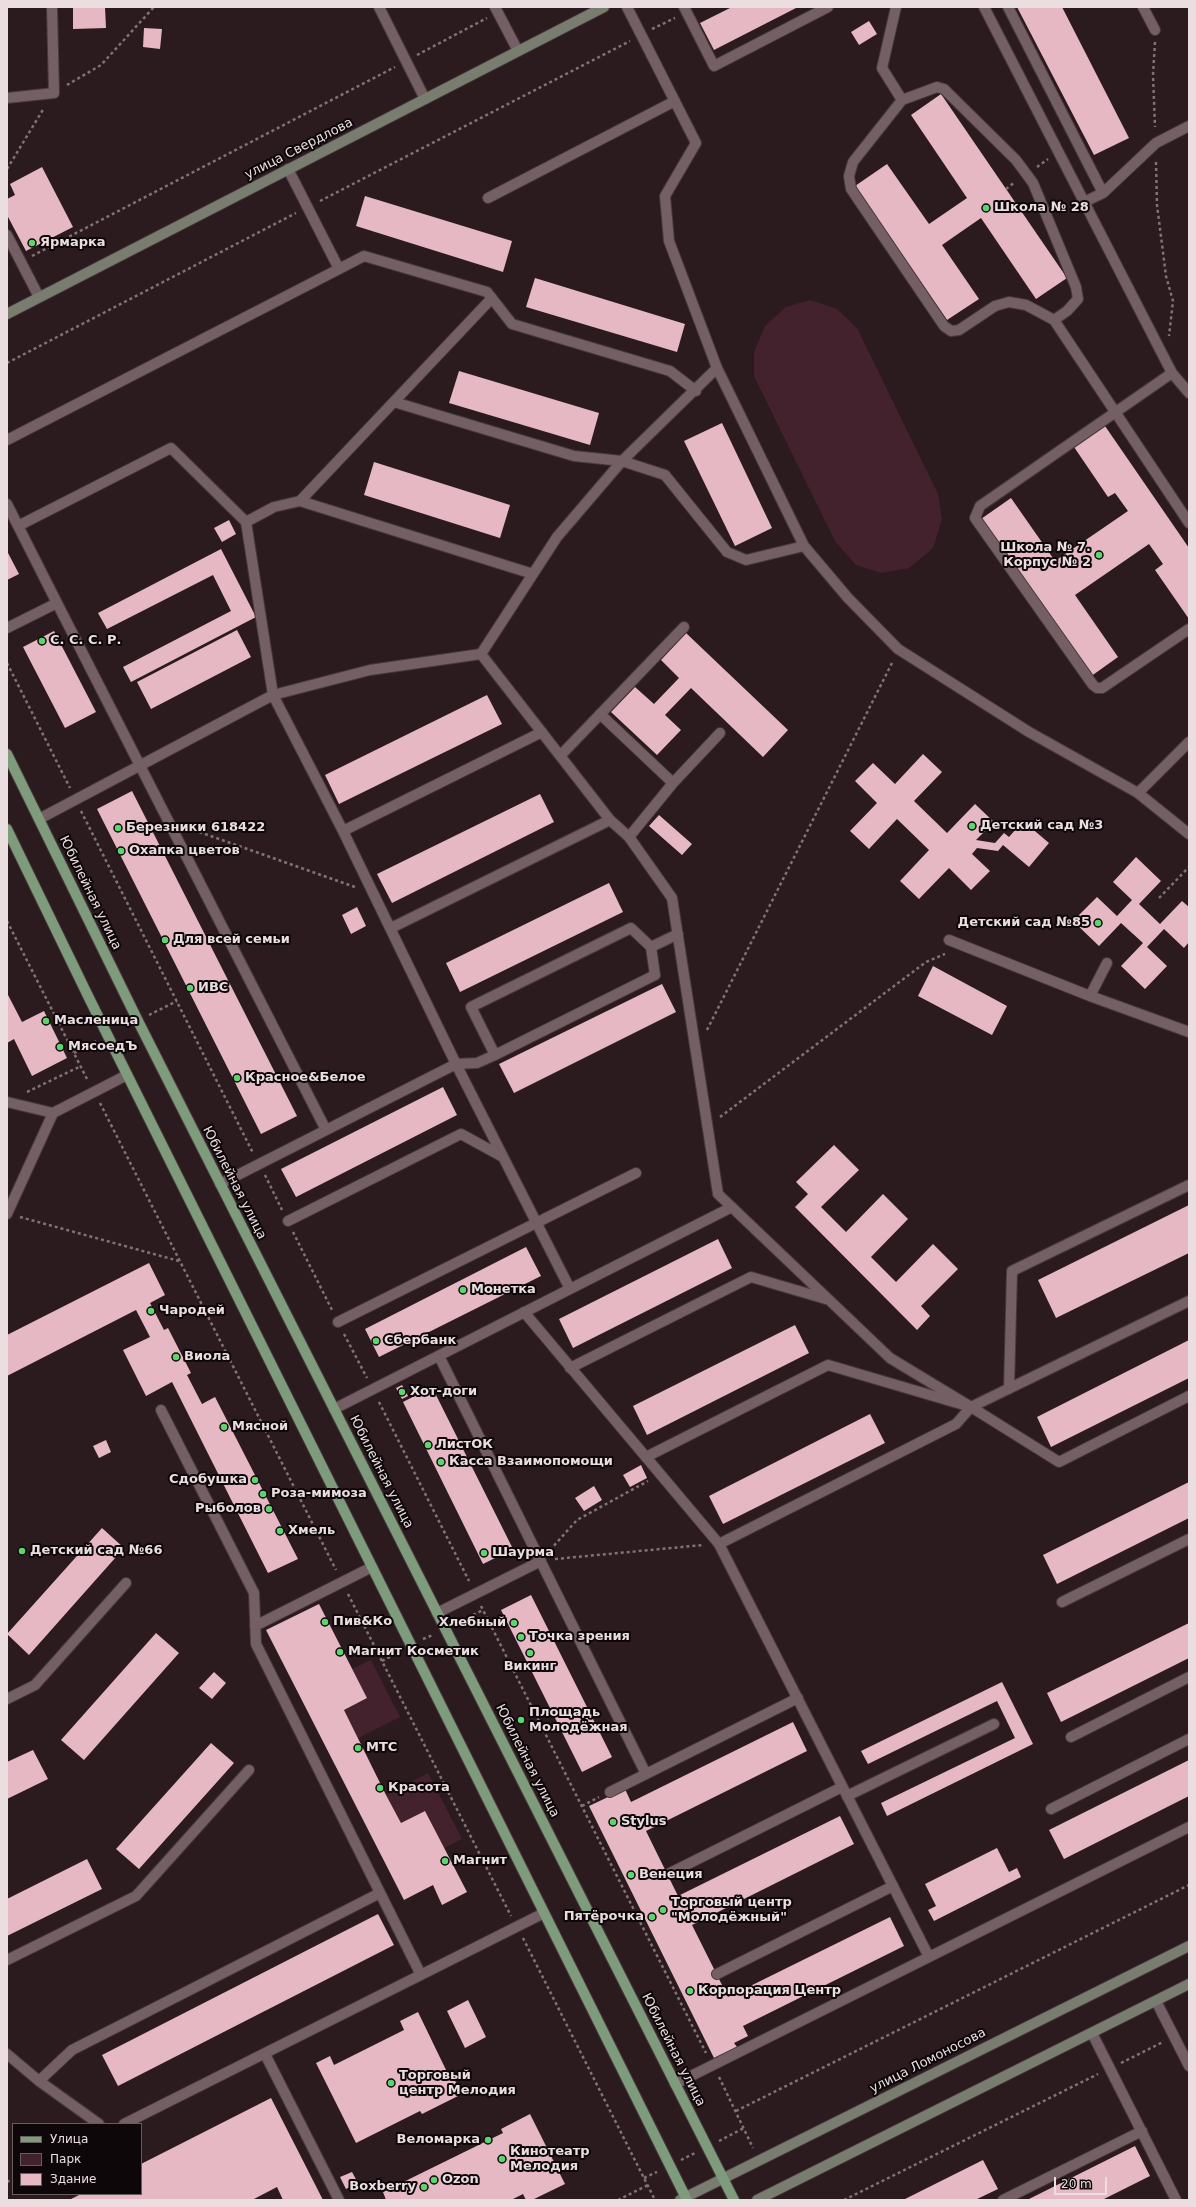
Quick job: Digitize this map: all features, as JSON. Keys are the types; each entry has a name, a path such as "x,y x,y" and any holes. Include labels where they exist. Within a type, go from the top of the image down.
{"main road":[{"name":"улица Свердлова","path":"7,314 604,7"},
{"name":"Юбилейная улица","path":"7,754 220,1184 734,2200"},
{"path":"7,829 127,1075 544,1913 684,2199"},
{"name":"улица Ломоносова","path":"684,2199 723,2178 1189,1946"},
{"path":"757,2200 1189,1984"}],"street":[{"path":"7,98 54,93 52,7"},
{"path":"379,7 425,99"},
{"path":"626,7 696,143 665,196 669,241 717,368 804,546 848,598 898,649 1029,732 1138,793 1189,834"},
{"path":"685,9 714,66 828,7"},
{"path":"896,7 882,68 902,100"},
{"path":"984,7 1166,362 1172,373 1189,393"},
{"path":"1008,7 1103,193"},
{"path":"1143,7 1155,30"},
{"path":"497,10 518,51"},
{"path":"1054,320 1067,311 1078,299 1076,287 1033,183 1016,160 944,90 937,87 902,100 853,162 849,176 851,189 944,326 950,331 959,330 995,306 1008,302 1026,305 1054,320 1114,413 1189,523"},
{"path":"488,198 675,102"},
{"path":"1084,202 1103,193 1156,143 1189,126"},
{"path":"288,170 339,269"},
{"path":"7,235 39,297"},
{"path":"7,440 364,256 487,292 512,324 670,372 696,391"},
{"path":"300,501 492,298"},
{"path":"39,820 273,696 370,670 481,654 557,537 622,461 696,391 717,368"},
{"path":"1172,373 980,506 976,518 1093,685 1097,688 1102,688 1189,629"},
{"path":"394,402 574,456 622,461 665,475 727,552 746,560 804,546"},
{"path":"18,526 171,448 246,522 273,696 344,831 456,1064 570,1289"},
{"path":"246,522 274,506 300,501 533,574"},
{"path":"7,504 326,1130"},
{"path":"7,628 57,602"},
{"path":"560,756 684,627"},
{"path":"481,654 610,820 629,838 672,898 718,1194 890,1358 1058,1462 1189,1396"},
{"path":"600,714 673,783"},
{"path":"344,831 542,732"},
{"path":"629,838 673,783 720,733"},
{"path":"1138,793 1189,742"},
{"path":"391,928 610,820"},
{"path":"220,1184 456,1064 477,1063 495,1055 655,975 651,947 631,928 471,1007 495,1055"},
{"path":"651,947 678,934"},
{"path":"949,940 961,947 1189,1032"},
{"path":"1090,996 1107,963"},
{"path":"7,1214 53,1113 127,1075"},
{"path":"7,1102 53,1113"},
{"path":"288,1222 461,1134 503,1158"},
{"path":"338,1322 636,1173"},
{"path":"1009,1389 1012,1271 1189,1185"},
{"path":"334,1409 732,1207"},
{"path":"570,1368 751,1277 827,1299"},
{"path":"719,1544 956,1424 971,1407 1189,1301"},
{"path":"524,1312 719,1544 929,1957"},
{"path":"438,1356 646,1774"},
{"path":"646,1457 828,1365 971,1407"},
{"path":"161,1410 254,1594 256,1644 421,1975"},
{"path":"1062,1602 1189,1539"},
{"path":"437,1613 541,1561"},
{"path":"255,1626 343,1583 372,1567"},
{"path":"7,1699 35,1685 126,1583"},
{"path":"1071,1737 1189,1677"},
{"path":"610,1792 798,1698"},
{"path":"670,1873 845,1791 994,1724"},
{"path":"1051,1809 1189,1739"},
{"path":"7,1960 136,1896 249,1770"},
{"path":"675,2084 1189,1827"},
{"path":"717,1974 893,1886"},
{"path":"39,2081 72,2050 380,1893"},
{"path":"126,2123 544,1913"},
{"path":"1156,2001 1189,2066"},
{"path":"1092,2032 1176,2200"},
{"path":"7,2054 39,2081 97,2123"},
{"path":"265,2054 339,2200"},
{"path":"1003,2200 1142,2131"}],"path":[{"path":"7,169 54,93 101,65 154,7"},
{"path":"7,363 641,35 685,9"},
{"path":"21,262 406,61 497,10"},
{"path":"1155,30 1153,75 1157,205 1166,276 1173,301 1166,362"},
{"path":"706,1032 898,649"},
{"path":"170,822 374,894"},
{"path":"1159,898 1189,867"},
{"path":"7,921 656,2200"},
{"path":"707,1127 926,962 961,947"},
{"path":"7,1102 80,1066"},
{"path":"7,1214 180,1261"},
{"path":"541,1561 577,1520 660,1474"},
{"path":"541,1561 719,1544"},
{"path":"582,1806 610,1792"},
{"path":"736,2112 1189,1885"},
{"path":"844,2200 1174,2036"},
{"path":"618,2200 648,2185"}],"green space":[{"path":"810,300 837,309 857,328 938,494 942,519 933,548 909,568 881,573 856,565 835,541 754,376 754,352 765,326 786,307"},
{"path":"371,1660 400,1717 358,1738 344,1710 367,1698 352,1669"},
{"path":"428,1773 462,1839 444,1848 425,1811 401,1823 386,1795"}],"building":[{"path":"73,7 105,7 106,28 73,29"},
{"path":"732,7 798,7 714,50 700,23"},
{"path":"1017,7 1062,7 1129,138 1094,155"},
{"path":"869,21 877,34 859,45 851,32"},
{"path":"144,28 162,29 160,49 143,47"},
{"name":"Школа № 28","path":"941,94 1067,278 1036,299 981,218 942,245 979,299 947,320 855,186 887,164 929,224 967,198 911,115"},
{"path":"42,167 73,227 26,251 7,215 7,199 15,195 10,184"},
{"path":"365,196 512,241 503,272 356,226"},
{"path":"535,278 685,324 677,352 526,307"},
{"path":"459,371 599,413 590,445 449,403"},
{"path":"722,423 772,528 735,546 684,441"},
{"name":"Школа № 7. Корпус № 2","path":"1105,426 1189,548 1189,619 1155,570 1163,564 1149,544 1075,595 1118,657 1090,677 981,519 1011,498 1055,561 1128,511 1115,493 1108,497 1074,447"},
{"path":"374,462 510,505 500,538 364,495"},
{"path":"229,520 236,534 222,542 214,528"},
{"path":"221,549 256,617 131,682 123,667 231,611 213,575 107,629 98,613"},
{"path":"7,551 19,574 7,580"},
{"path":"237,630 251,657 151,709 137,682"},
{"path":"54,631 96,712 65,728 23,647"},
{"path":"686,633 788,730 763,757 691,688 665,715 681,730 657,755 611,712 635,687 654,704 679,678 661,660"},
{"path":"487,695 502,724 339,804 325,775"},
{"name":"Детский сад №3","path":"923,754 942,772 914,801 947,833 975,804 994,822 976,840 995,843 1004,833 1009,837 1023,821 1049,843 1029,867 1003,845 998,851 977,848 972,854 990,871 971,890 949,868 919,899 900,881 929,850 897,819 869,849 850,831 877,803 855,781 873,763 895,784"},
{"path":"132,791 297,1116 261,1134 97,809"},
{"path":"540,794 554,822 392,903 377,874"},
{"path":"659,815 692,844 682,855 649,826"},
{"name":"Детский сад №85","path":"1136,857 1161,881 1139,904 1160,924 1182,901 1189,907 1189,942 1184,948 1164,929 1147,947 1167,966 1145,989 1121,966 1143,943 1121,923 1099,946 1073,921 1097,897 1117,916 1132,900 1113,882"},
{"path":"609,883 623,912 460,992 446,963"},
{"path":"357,907 366,926 351,934 342,915"},
{"path":"933,966 1007,1006 992,1035 918,996"},
{"path":"662,984 676,1012 514,1093 499,1064"},
{"path":"7,993 22,1022 44,1011 67,1058 32,1076 14,1039 7,1043"},
{"path":"443,1087 457,1115 296,1197 281,1169"},
{"path":"834,1145 859,1170 821,1207 846,1232 883,1194 908,1219 871,1257 896,1282 933,1244 958,1269 921,1306 930,1316 917,1330 795,1207 808,1194 796,1182"},
{"path":"1189,1205 1189,1253 1056,1318 1038,1280"},
{"path":"718,1239 732,1268 573,1348 559,1319"},
{"path":"526,1247 541,1276 379,1357 365,1329"},
{"path":"149,1263 165,1295 150,1303 164,1330 168,1328 191,1373 187,1375 202,1404 215,1397 298,1559 268,1573 172,1382 146,1396 123,1350 150,1337 136,1310 7,1376 7,1335"},
{"path":"795,1325 809,1353 647,1435 633,1406"},
{"path":"1189,1340 1189,1378 1051,1447 1037,1417"},
{"name":"Хот-доги","path":"402,1385 408,1396 402,1399 396,1388"},
{"path":"432,1387 513,1549 483,1564 403,1402"},
{"path":"870,1414 885,1443 723,1524 709,1496"},
{"path":"106,1440 111,1452 99,1458 93,1446"},
{"path":"641,1465 647,1478 630,1487 623,1475"},
{"path":"1189,1482 1189,1518 1057,1584 1043,1555"},
{"path":"594,1486 602,1500 584,1511 575,1498"},
{"path":"102,1528 124,1548 29,1655 7,1634"},
{"path":"531,1595 612,1757 582,1772 501,1610"},
{"path":"319,1604 367,1698 344,1710 386,1795 401,1823 425,1811 467,1892 442,1905 433,1885 404,1900 266,1630"},
{"path":"1189,1623 1189,1658 1061,1722 1047,1693"},
{"path":"156,1633 179,1653 84,1760 61,1740"},
{"path":"214,1672 226,1683 212,1699 199,1688"},
{"path":"1002,1682 1033,1744 887,1816 881,1803 1015,1738 997,1701 868,1764 861,1751"},
{"path":"793,1722 807,1751 646,1831 678,1896 840,1816 854,1844 692,1925 728,1997 890,1917 904,1946 743,2026 748,2036 734,2043 737,2047 714,2058 589,1806 625,1789 631,1802"},
{"path":"211,1743 234,1763 139,1869 116,1849"},
{"path":"33,1750 48,1779 7,1799 7,1762"},
{"path":"1189,1760 1189,1796 1064,1859 1049,1830"},
{"path":"997,1848 1009,1872 1017,1868 1021,1877 934,1921 928,1910 936,1906 925,1884"},
{"path":"87,1859 102,1889 7,1936 7,1899"},
{"path":"378,1914 394,1945 118,2086 102,2055"},
{"path":"468,2000 486,2037 465,2048 447,2011"},
{"name":"Торговый центр Мелодия","path":"418,2012 447,2072 450,2071 462,2094 422,2114 420,2111 356,2143 316,2063 330,2056 334,2065 404,2030 400,2021"},
{"path":"271,2098 323,2200 283,2200 277,2187 252,2200 69,2200 79,2195 142,2195 142,2163"},
{"name":"Кинотеатр Мелодия","path":"530,2114 565,2184 532,2200 526,2200 523,2194 511,2200 386,2200 383,2192 503,2133 501,2129"},
{"path":"1135,2146 1150,2176 1102,2200 1027,2200"},
{"path":"983,2160 998,2189 975,2200 903,2200"},
{"path":"352,2172 358,2183 346,2189 340,2177"}],"place":[{"name":"Школа № 28","path":"986,208"},
{"name":"Ярмарка","path":"32,243"},
{"name":"Школа № 7. Корпус № 2","path":"1099,555"},
{"name":"С. С. С. Р.","path":"42,641"},
{"name":"Детский сад №3","path":"972,826"},
{"name":"Березники 618422","path":"118,828"},
{"name":"Охапка цветов","path":"121,851"},
{"name":"Детский сад №85","path":"1098,923"},
{"name":"Для всей семьи","path":"165,940"},
{"name":"ИВС","path":"190,988"},
{"name":"Масленица","path":"46,1021"},
{"name":"МясоедЪ","path":"60,1047"},
{"name":"Красное&Белое","path":"237,1078"},
{"name":"Монетка","path":"463,1290"},
{"name":"Чародей","path":"151,1311"},
{"name":"Сбербанк","path":"376,1341"},
{"name":"Виола","path":"176,1357"},
{"name":"Хот-доги","path":"402,1392"},
{"name":"Мясной","path":"224,1427"},
{"name":"ЛистОК","path":"428,1445"},
{"name":"Касса Взаимопомощи","path":"441,1462"},
{"name":"Сдобушка","path":"255,1480"},
{"name":"Роза-мимоза","path":"263,1494"},
{"name":"Рыболов","path":"269,1509"},
{"name":"Хмель","path":"280,1531"},
{"name":"Детский сад №66","path":"22,1551"},
{"name":"Шаурма","path":"484,1553"},
{"name":"Пив&Ко","path":"325,1622"},
{"name":"Хлебный","path":"514,1623"},
{"name":"Точка зрения","path":"521,1637"},
{"name":"Магнит Косметик","path":"340,1652"},
{"name":"Викинг","path":"530,1653"},
{"name":"Площадь Молодёжная","path":"521,1720"},
{"name":"МТС","path":"358,1748"},
{"name":"Красота","path":"380,1788"},
{"name":"Stylus","path":"613,1822"},
{"name":"Магнит","path":"445,1861"},
{"name":"Венеция","path":"631,1875"},
{"name":"Торговый центр \"Молодёжный\"","path":"663,1910"},
{"name":"Пятёрочка","path":"652,1917"},
{"name":"Корпорация Центр","path":"690,1991"},
{"name":"Торговый центр Мелодия","path":"391,2083"},
{"name":"Веломарка","path":"488,2140"},
{"name":"Кинотеатр Мелодия","path":"502,2159"},
{"name":"Ozon","path":"434,2180"},
{"name":"Boxberry","path":"424,2187"}]}
